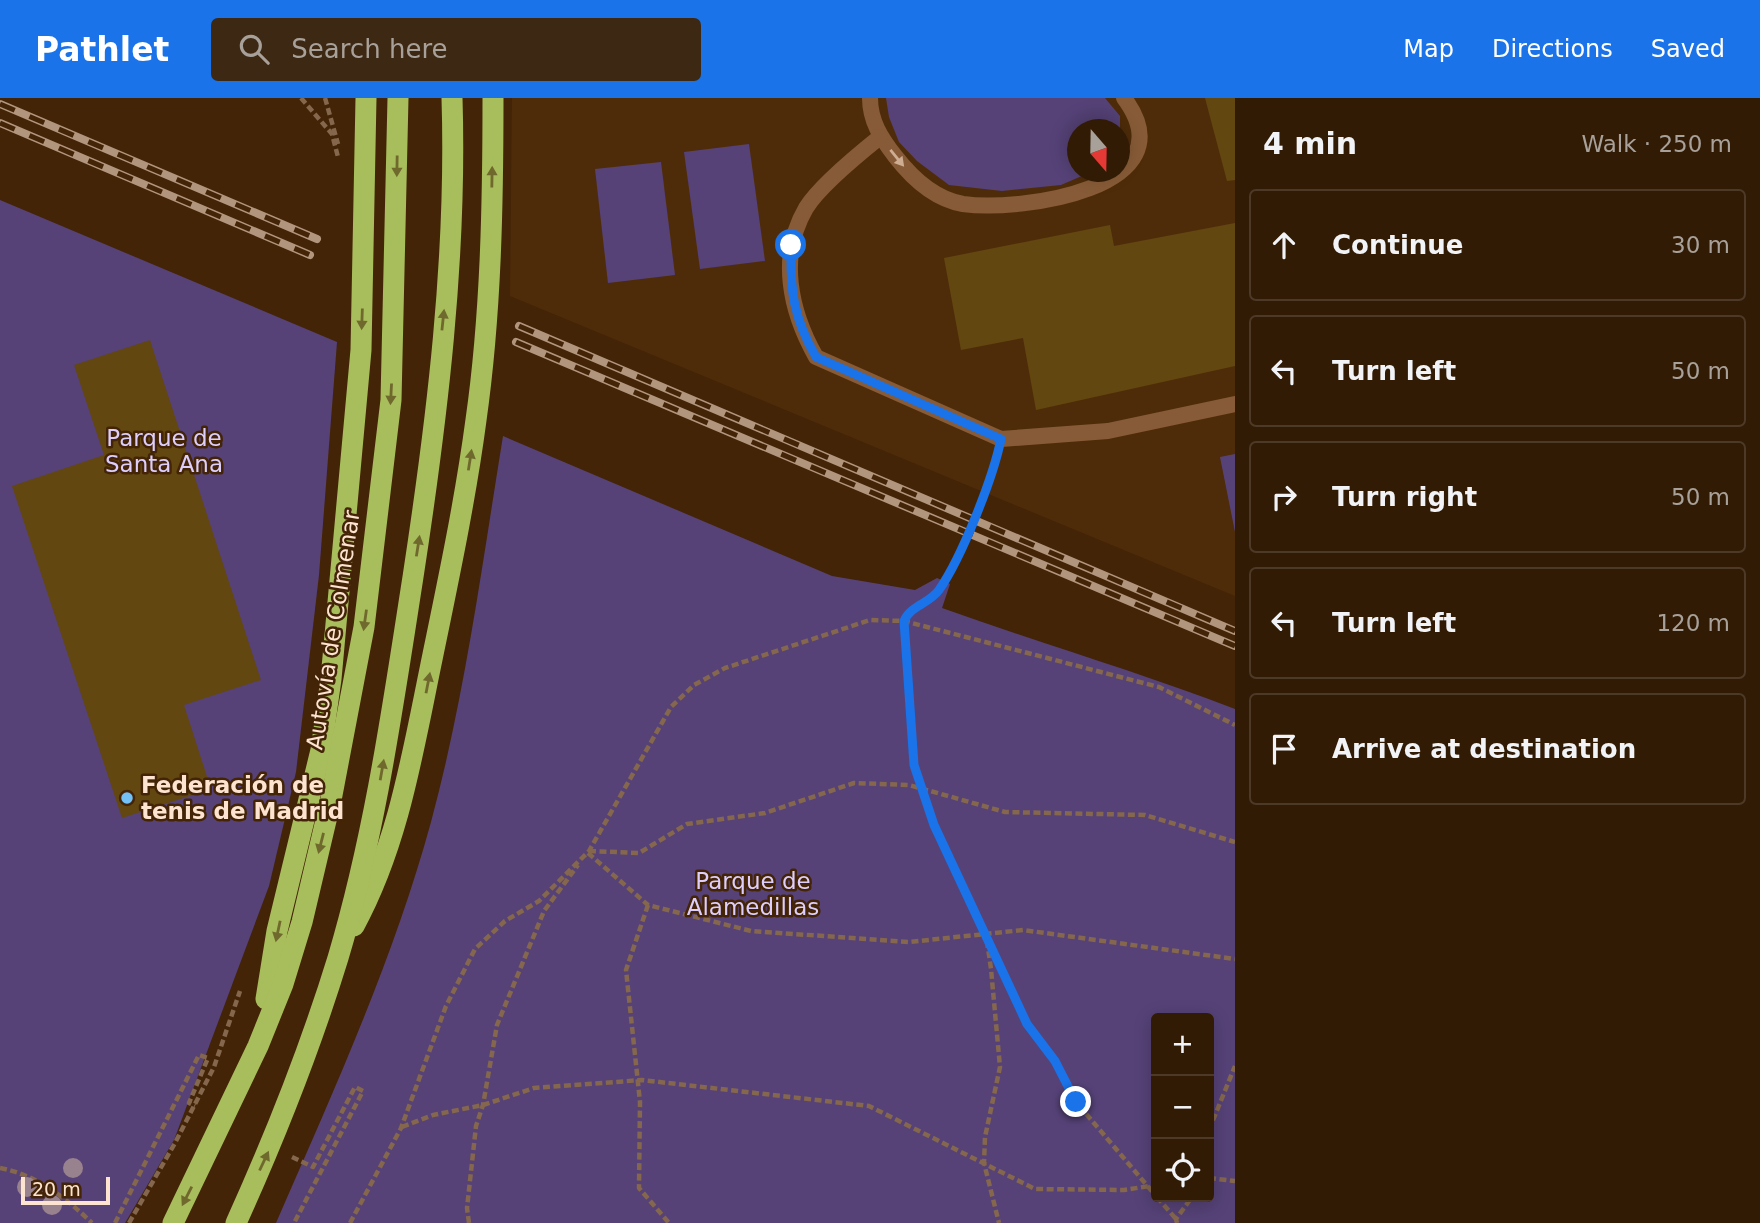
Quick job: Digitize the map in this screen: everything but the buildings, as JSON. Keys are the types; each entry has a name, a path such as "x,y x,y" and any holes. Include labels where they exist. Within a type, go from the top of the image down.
{"highway":[{"path":"351,98 358,139 365,250"},
{"path":"258,1046 277,931 321,750 349,494 365,250 366,98"},
{"name":"Autovía de Colmenar","path":"173,1223 258,1046 283,984 302,922 332,795 364,627 391,400 398,98"},
{"path":"236,1223 275,1137 338,956 381,776 429,465 450,255 452,98"},
{"path":"338,956 375,888 398,812 415,749 460,517 477,418 482,360 491,232 493,98"}],"lane":[{"path":"870,98 870,110 880,136 927,190 961,204 1008,205 1075,194 1100,186 1123,172 1138,146 1136,121 1124,98"},
{"path":"880,136 807,207 791,245 790,289 800,328 816,357 1001,439 1108,431 1235,404"}],"path":[{"path":"300,98 332,134 341,161 325,98"},
{"path":"1001,439 995,468 946,580 928,601 907,613 904,621 914,765 934,825 1027,1024 1055,1061 1076,1102 1151,1189"},
{"path":"469,1223 467,1208 476,1126 483,1105 497,1025 519,967 544,911 589,851 671,707 694,685 725,668 870,620 904,621 1158,687 1235,724"},
{"path":"350,1223 401,1128 446,1006 475,949 505,921 539,901 589,851 639,853 687,824 765,813 854,783 909,785 1005,812 1145,815 1235,842"},
{"path":"589,851 648,905 751,931 909,942 1023,930 1235,959"},
{"path":"648,905 626,970 637,1080 639,1188 668,1223"},
{"path":"986,934 997,1017 1000,1068 985,1137 984,1163 999,1223"},
{"path":"129,1223 175,1143 214,1067 244,980"},
{"path":"1214,1118 1235,1066"},
{"path":"401,1128 433,1115 483,1105 534,1088 637,1080 869,1106 1035,1189 1124,1190 1151,1186"},
{"path":"0,1168 44,1184 67,1198 92,1223"},
{"path":"1214,1179 1235,1181"},
{"path":"1162,1202 1177,1221 1189,1202"}],"shaded area":[{"path":"512,98 1235,98 1235,596 510,296"}],"green space":[{"path":"886,98 1105,98 1120,119 1067,119 1068,182 1002,191 949,185 917,161 899,142 889,117"},
{"path":"749,144 765,261 700,269 684,152"},
{"path":"661,162 675,275 608,283 595,169"},
{"name":"Parque de Santa Ana","path":"0,200 337,342 319,575 296,772 269,886 174,1140 125,1223 0,1223"},
{"name":"Parque de Alamedillas","path":"503,436 832,576 915,590 937,578 950,584 942,608 1235,709 1235,1223 276,1223 361,1026 416,874 443,775 472,630"},
{"path":"1235,454 1235,532 1220,457"}],"railway":[{"path":"0,104 317,239"},
{"path":"0,123 310,255"},
{"path":"519,326 1235,631"},
{"path":"516,342 1235,646"}],"place":[{"name":"Federación de tenis de Madrid","path":"127,798"}],"route":[{"path":"791,245 790,289 800,328 816,357 1001,439 995,468 946,580 937,594 907,613 904,621 913,716 914,765 934,825 970,897 1027,1024 1055,1061 1076,1102"}]}
